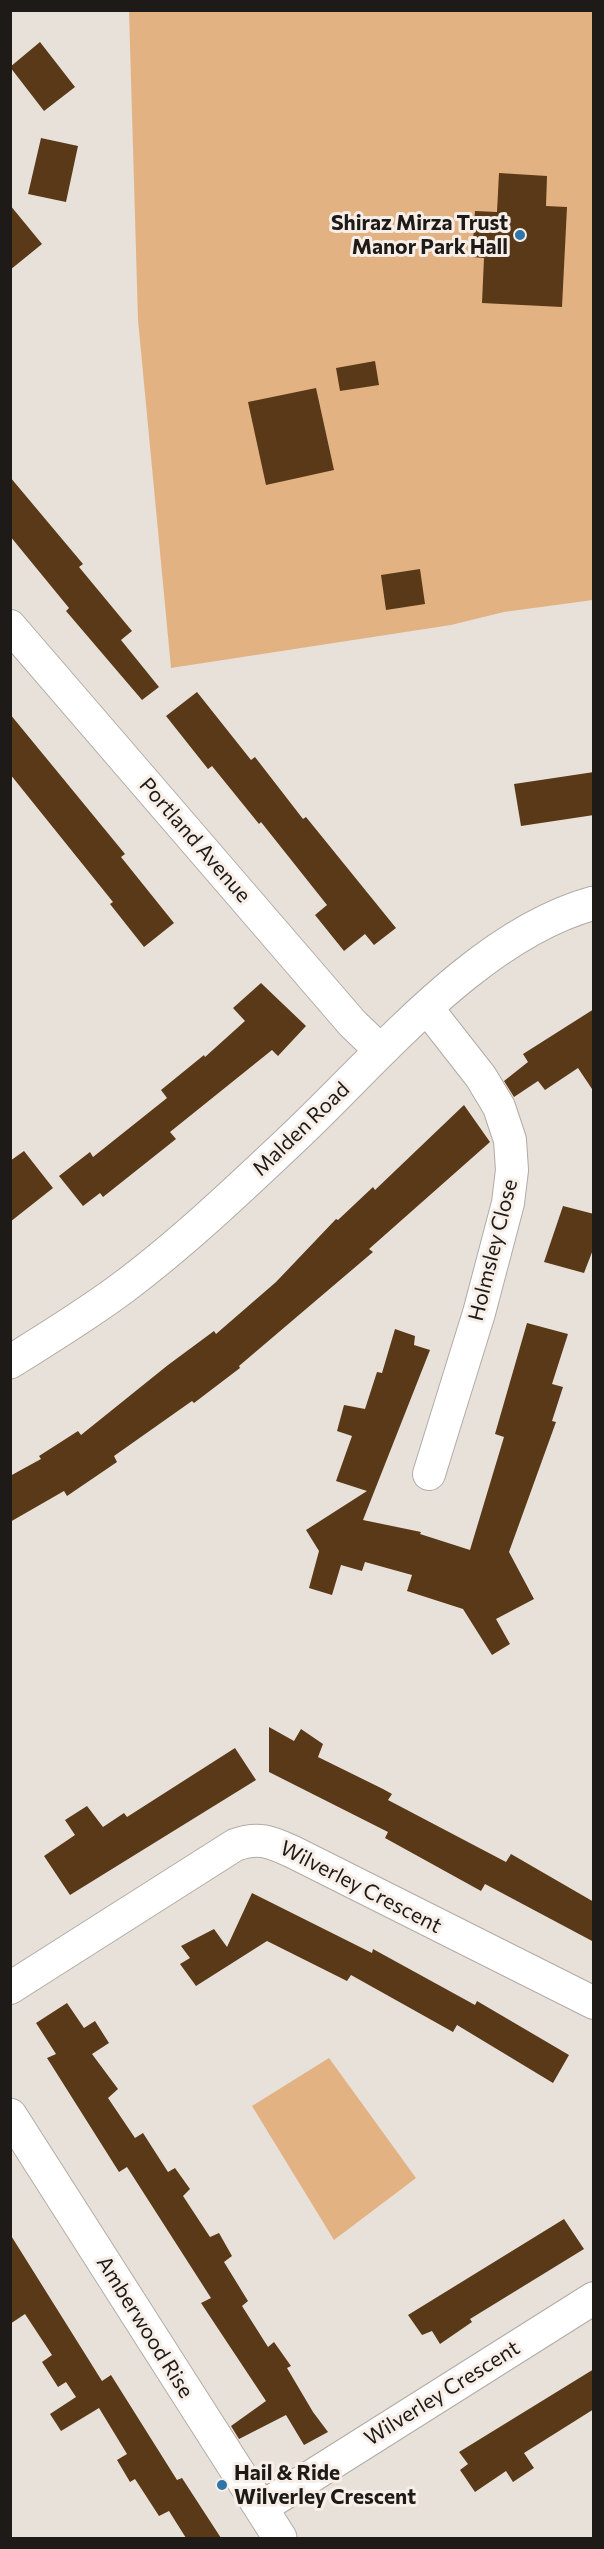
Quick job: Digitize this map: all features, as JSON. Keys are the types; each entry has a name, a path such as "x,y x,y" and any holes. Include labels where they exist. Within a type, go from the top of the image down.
{"main road":[{"name":"Malden Road","path":"10,1362 119,1290 164,1255 290,1141 427,1008 475,967 509,943 548,921 594,903"},
{"name":"Amberwood Rise","path":"10,2115 280,2538"}],"street":[{"name":"Portland Avenue","path":"10,626 352,1023 381,1052"},
{"name":"Holmsley Close","path":"427,1008 481,1077 499,1107 510,1140 512,1170 508,1203 478,1313 429,1474"},
{"name":"Wilverley Crescent","path":"10,1988 235,1845 251,1839 267,1840 293,1852 594,2003"},
{"name":"Wilverley Crescent","path":"261,2508 594,2298"}],"shaded area":[{"path":"129,11 593,11 593,600 504,612 451,625 171,668 138,320"},
{"path":"329,2058 416,2178 334,2240 252,2106"}],"building":[{"path":"40,42 75,87 44,111 10,67"},
{"path":"41,138 78,146 66,202 28,194"},
{"name":"Shiraz Mirza Trust Manor Park Hall","path":"499,173 547,176 546,206 567,207 562,307 482,303 484,258 472,257 475,211 497,212"},
{"path":"10,205 42,244 10,270"},
{"path":"375,361 379,385 340,391 336,368"},
{"path":"316,388 334,470 266,485 248,402"},
{"path":"10,477 83,564 79,567 132,631 121,640 159,687 142,700 66,611 69,608 10,536"},
{"path":"420,569 425,604 386,610 381,575"},
{"path":"197,692 251,760 255,757 303,819 306,817 396,928 374,945 365,934 344,951 315,915 327,905 261,822 259,824 212,766 208,769 166,716"},
{"path":"10,714 125,854 121,857 174,923 144,947 110,904 113,902 10,774"},
{"path":"594,772 594,815 521,826 514,784"},
{"path":"261,983 306,1026 278,1056 272,1050 170,1132 176,1139 103,1197 100,1193 83,1206 59,1176 90,1152 93,1157 167,1098 161,1090 204,1055 205,1057 245,1021 233,1008"},
{"path":"594,1009 594,1092 578,1068 545,1090 538,1081 514,1097 504,1081 528,1062 523,1054"},
{"path":"464,1105 490,1142 369,1249 373,1252 239,1366 240,1368 194,1403 192,1401 114,1456 117,1462 67,1496 64,1491 10,1522 10,1476 41,1459 39,1456 78,1431 81,1435 168,1365 214,1331 216,1334 276,1282 336,1219 338,1220 373,1187 375,1190"},
{"path":"24,1151 53,1188 10,1222 10,1161"},
{"path":"563,1206 594,1214 594,1247 584,1273 544,1262"},
{"path":"527,1323 568,1334 552,1384 563,1387 552,1421 556,1422 509,1552 534,1599 496,1619 510,1644 492,1655 463,1609 407,1591 412,1575 365,1562 362,1571 341,1565 332,1595 309,1588 319,1551 306,1530 367,1491 336,1481 352,1436 337,1431 344,1405 365,1409 377,1372 382,1373 395,1329 415,1336 414,1345 430,1350 363,1520 421,1532 420,1534 470,1550 504,1437 495,1434"},
{"path":"269,1727 294,1741 301,1729 323,1744 318,1757 392,1794 388,1800 506,1862 511,1854 594,1902 594,1942 485,1884 481,1891 385,1838 388,1832 269,1772"},
{"path":"235,1748 256,1780 70,1895 44,1856 75,1835 65,1820 87,1806 103,1827 124,1813 127,1817"},
{"path":"252,1893 372,1953 373,1949 475,2005 477,2001 569,2055 553,2083 457,2025 453,2032 351,1975 347,1981 267,1941 196,1986 180,1964 190,1958 181,1946 214,1929 227,1947"},
{"path":"67,2003 84,2028 95,2021 109,2043 92,2054 118,2089 108,2098 135,2138 143,2133 168,2172 175,2168 190,2189 183,2196 210,2237 219,2233 232,2256 224,2262 248,2301 242,2306 268,2347 274,2342 291,2366 287,2368 313,2412 328,2432 304,2445 286,2415 239,2439 231,2426 266,2401 201,2303 211,2298 127,2167 119,2172 47,2058 56,2054 36,2023"},
{"path":"564,2219 584,2249 470,2319 472,2322 440,2344 432,2331 422,2335 408,2315"},
{"path":"10,2234 102,2381 111,2375 177,2480 182,2478 221,2538 186,2538 169,2511 159,2516 135,2479 130,2482 117,2460 127,2454 99,2408 61,2431 50,2414 76,2397 66,2382 58,2387 42,2362 52,2355 25,2314 10,2324"},
{"path":"594,2369 594,2409 524,2453 534,2468 513,2482 506,2471 475,2492 460,2470 468,2464 459,2452"}],"place":[{"name":"Shiraz Mirza Trust Manor Park Hall","path":"520,235"},
{"name":"Hail & Ride Wilverley Crescent","path":"222,2485"}]}
